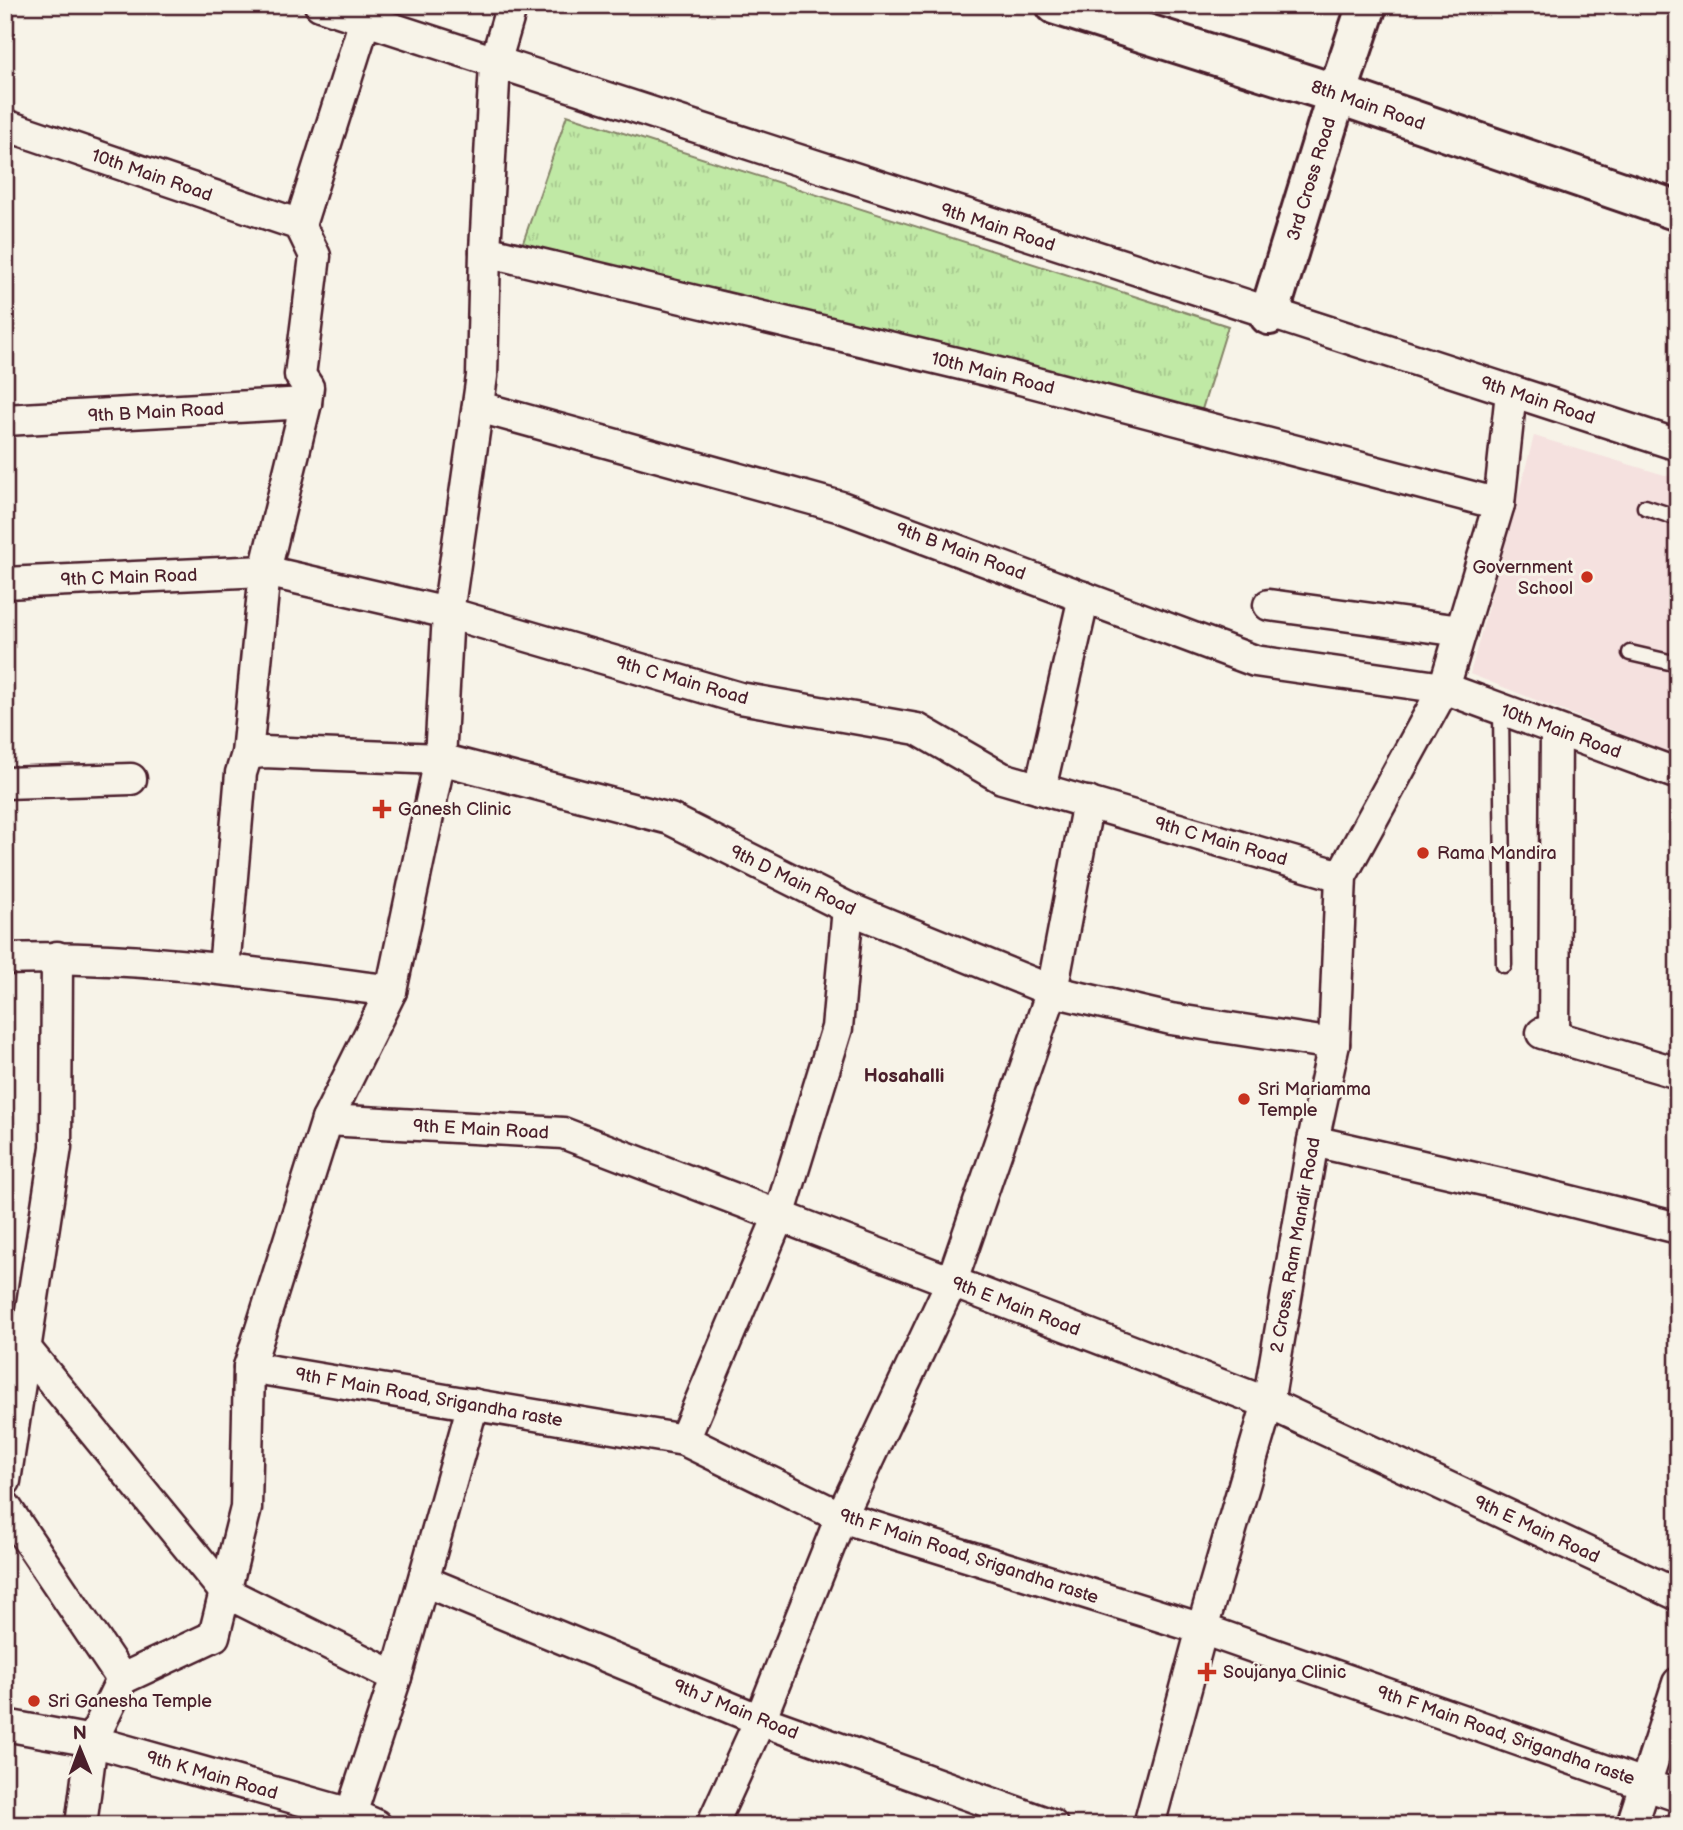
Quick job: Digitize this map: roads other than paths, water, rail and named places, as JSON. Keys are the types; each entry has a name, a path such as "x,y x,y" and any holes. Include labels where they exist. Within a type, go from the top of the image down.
{"street":[{"name":"9th Main Road","path":"320,5 1678,445"},
{"path":"81,1825 92,1741 122,1679 214,1636 246,1508 249,1367 327,1120 391,991 440,759 448,612 482,376 485,251 495,63 512,5"},
{"name":"8th Main Road","path":"1056,5 1337,94 1678,211"},
{"name":"3rd Cross Road","path":"1269,314 1367,5"},
{"path":"224,969 242,773 247,754 265,571 306,403 307,387 300,374 315,256 300,225 365,20"},
{"name":"10th Main Road","path":"5,125 300,225"},
{"name":"10th Main Road","path":"485,251 981,369 1499,504"},
{"name":"2 Cross, Ram Mandir Road","path":"1149,1825 1202,1629 1268,1403 1313,1141 1334,1044 1340,876 1444,688 1499,504 1511,391"},
{"name":"9th B Main Road","path":"5,420 306,403"},
{"name":"9th B Main Road","path":"479,407 841,507 1255,661 1444,688"},
{"name":"9th C Main Road","path":"5,583 265,571 448,612 740,698 917,729 1002,778 1340,876"},
{"path":"1040,789 1084,597"},
{"path":"1269,604 1461,631"},
{"name":"10th Main Road","path":"1444,688 1678,774"},
{"path":"1556,730 1548,1035 1678,1073"},
{"name":"9th D Main Road","path":"247,754 264,752 440,759 670,819 848,908 1052,991 1171,1019 1334,1044"},
{"path":"5,783 131,779"},
{"path":"712,1825 760,1720 841,1517 952,1282 1052,991 1088,802"},
{"path":"684,1440 779,1216 837,1028 848,908"},
{"path":"5,959 57,957 224,969 391,991"},
{"path":"5,1481 15,1341 56,1147 57,957"},
{"name":"9th E Main Road","path":"327,1120 563,1133 1268,1403 1678,1595"},
{"path":"1313,1141 1678,1228"},
{"path":"15,1341 225,1592 396,1677"},
{"name":"9th F Main Road, Srigandha raste","path":"249,1367 684,1440 841,1517 1202,1629 1678,1796"},
{"path":"363,1819 396,1677 473,1404"},
{"path":"5,1506 122,1679"},
{"name":"9th J Main Road","path":"424,1581 760,1720 1052,1825"},
{"path":"1632,1825 1678,1683"},
{"name":"9th K Main Road","path":"5,1725 92,1741 363,1819"}],"lane":[{"path":"1645,507 1678,518"},
{"path":"1630,653 1678,664"},
{"path":"1501,710 1504,965"}],"place":[{"name":"Government School","path":"1587,577"},
{"name":"Ganesh Clinic","path":"382,809"},
{"name":"Rama Mandira","path":"1423,853"},
{"name":"Sri Mariamma Temple","path":"1244,1099"},
{"name":"Soujanya Clinic","path":"1207,1672"},
{"name":"Sri Ganesha Temple","path":"34,1701"}],"district":[{"name":"Hosahalli","path":"904,1075"}]}
